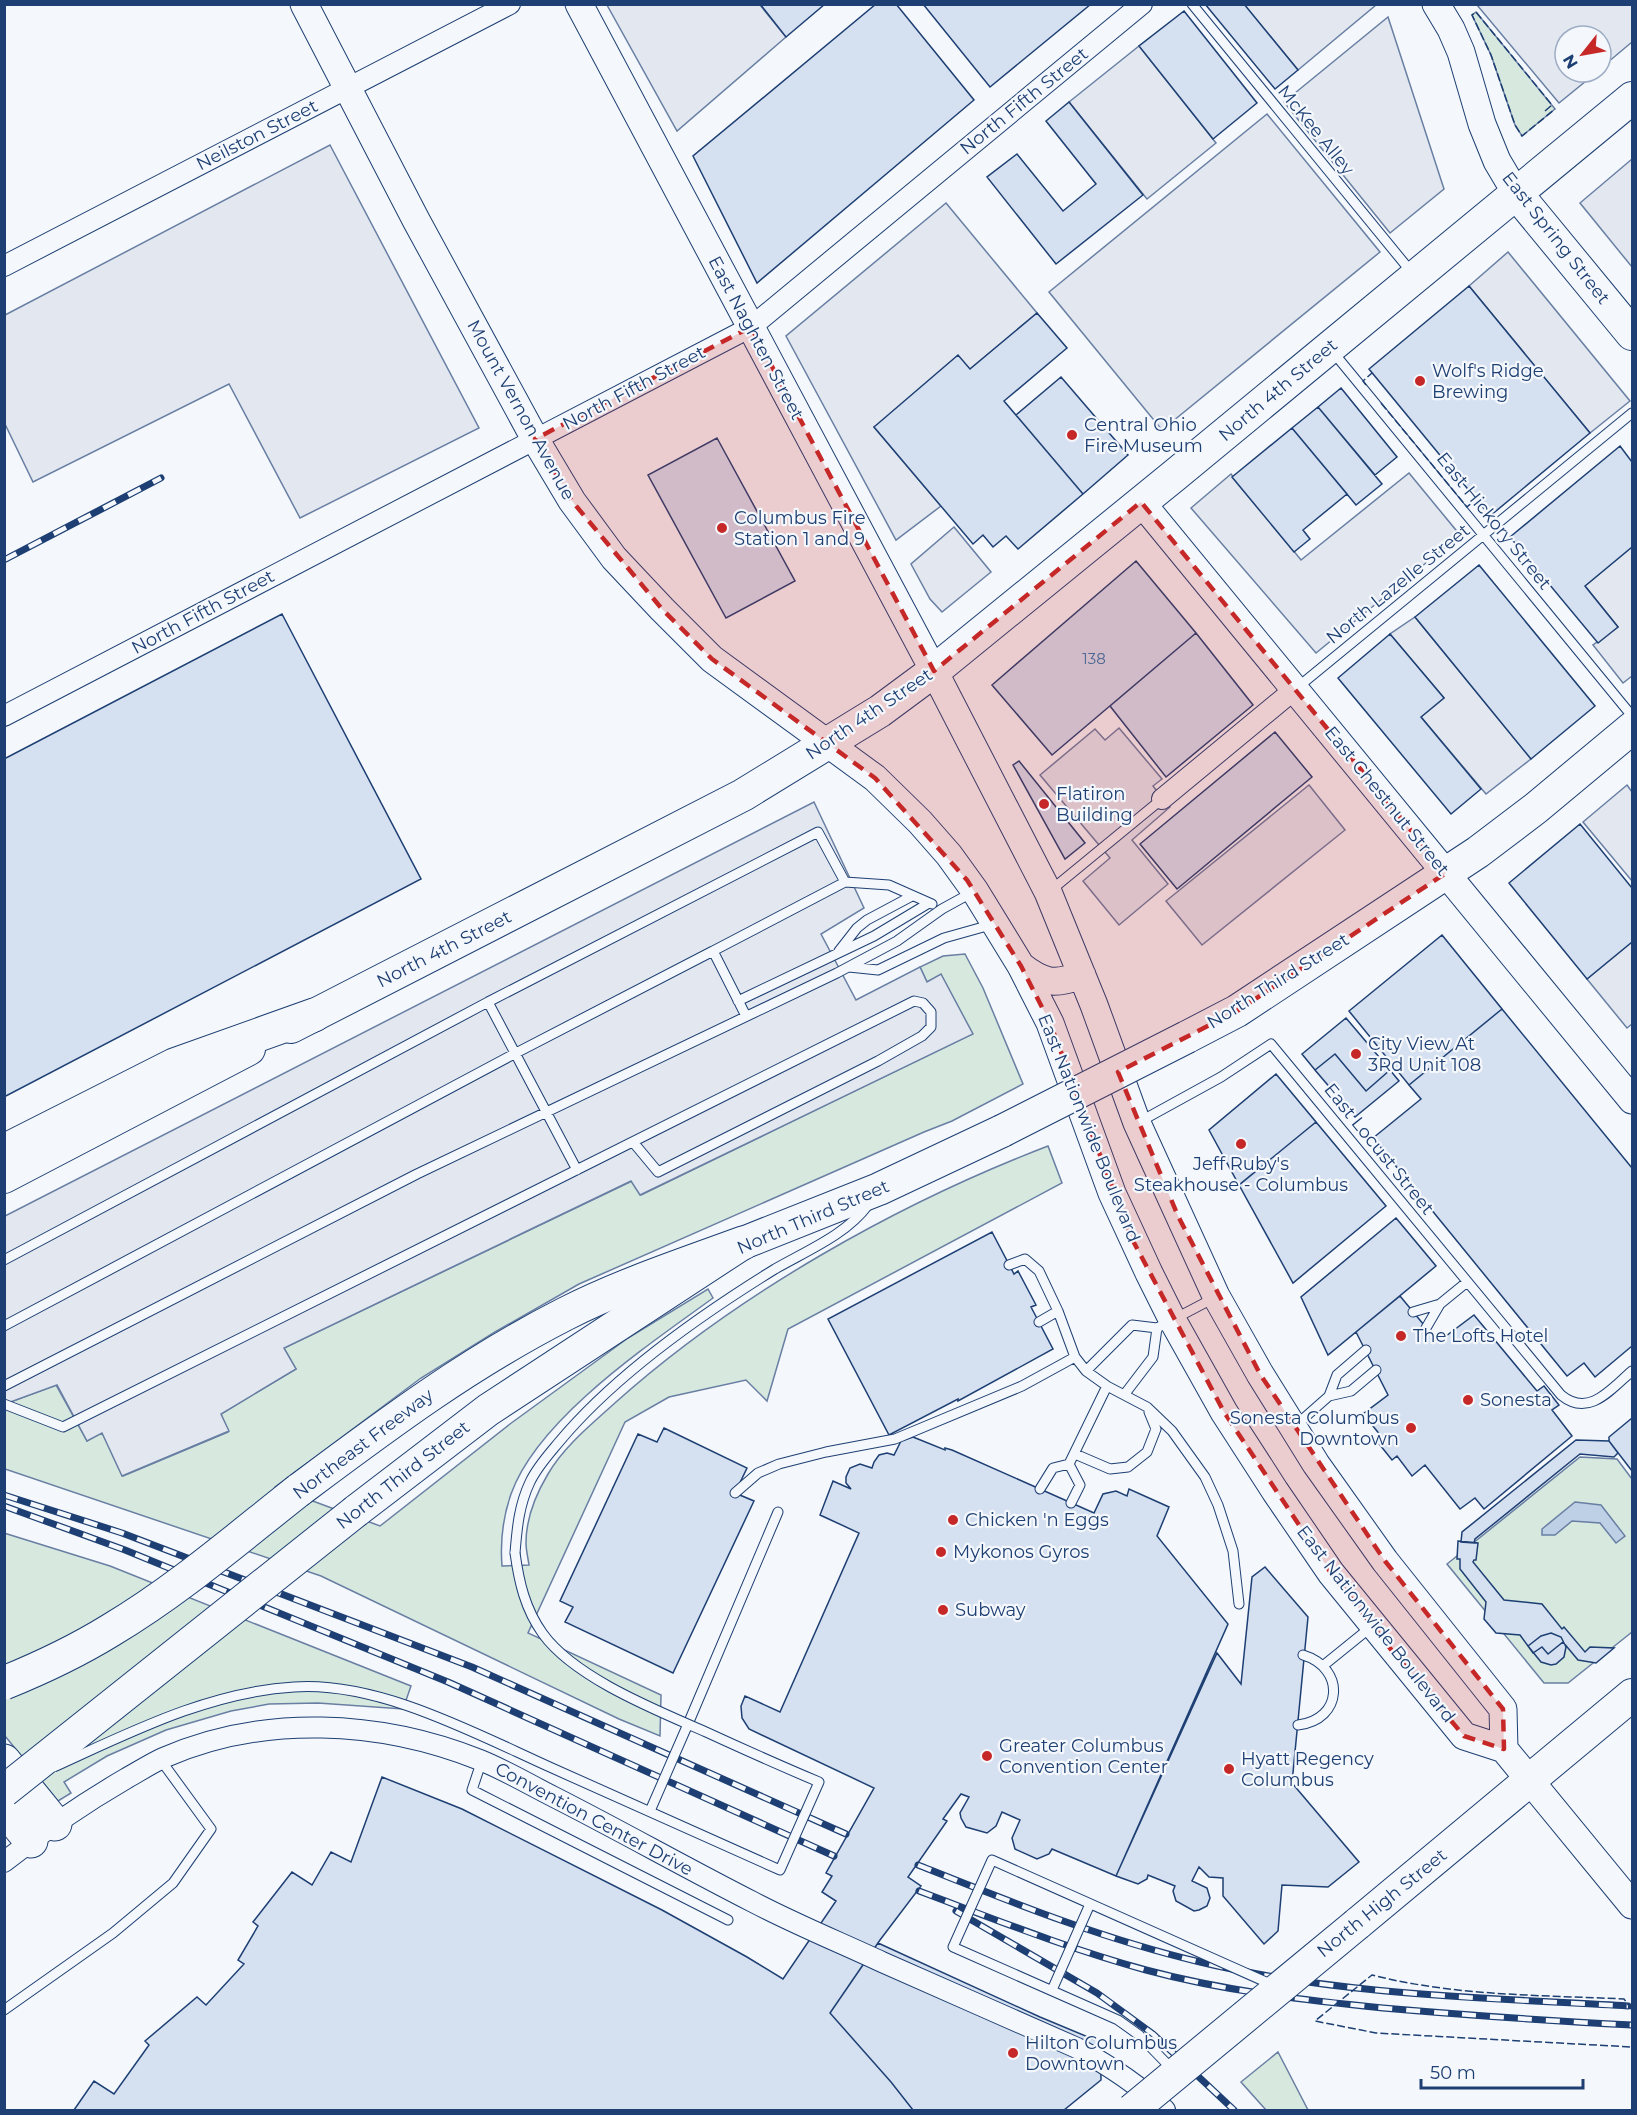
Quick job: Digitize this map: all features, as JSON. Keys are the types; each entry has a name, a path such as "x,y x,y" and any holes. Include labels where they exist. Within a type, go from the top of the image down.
{"highway":[{"path":"4,1151 174,1065 314,1015"},
{"name":"Northeast Freeway","path":"4,1683 66,1656 113,1629 173,1588 404,1411 453,1378 518,1340 612,1292 743,1243"},
{"path":"4,1761 43,1832"},
{"path":"4,1808 43,1832"}],"main road":[{"name":"Mount Vernon Avenue","path":"303,4 422,231 535,439 572,501 614,558 712,659 828,744"},
{"name":"East Naghten Street","path":"579,4 934,671"},
{"name":"East Spring Street","path":"1436,5 1451,29 1461,52 1482,124 1497,161 1516,194 1632,334"},
{"name":"North 4th Street","path":"4,1177 733,800 880,711 934,671 1632,98"},
{"name":"East Chestnut Street","path":"1141,502 1632,1100"},
{"path":"934,671 1048,892 1082,975 1137,1123 1216,1296 1316,1464 1385,1561 1503,1709 1504,1749 1632,1905"},
{"name":"North Third Street","path":"4,1792 356,1511 488,1410 743,1243 879,1189 1002,1131 1237,1011 1478,852 1536,808 1632,729"},
{"name":"East Nationwide Boulevard","path":"828,744 875,778 912,815 949,855 996,923 1050,1023 1112,1193 1165,1325 1275,1491 1331,1573 1464,1736 1504,1749"},
{"path":"1021,966 1040,979 1050,982 1061,982 1082,975"},
{"name":"North High Street","path":"1132,2110 1632,1695"}],"street":[{"name":"Neilston Street","path":"4,266 510,4"},
{"name":"North Fifth Street","path":"4,716 751,327 1142,4"},
{"path":"1162,799 1295,690"},
{"name":"Convention Center Drive","path":"4,1862 93,1798 160,1759 204,1743 263,1731 315,1727 360,1729 399,1735 482,1760 764,1908 1077,2048 1105,2063 1164,2110"}],"lane":[{"name":"McKee Alley","path":"1192,4 1415,277"},
{"name":"East Hickory Street","path":"1329,347 1632,716"},
{"name":"North Lazelle Street","path":"1295,690 1632,413"},
{"path":"1048,892 1162,799"},
{"path":"4,1260 488,1002 818,832 845,882"},
{"path":"4,1326 516,1053 845,882 889,885 942,909"},
{"path":"4,1386 417,1174 848,967 897,941 942,909 975,891"},
{"path":"836,954 857,928 912,896"},
{"path":"738,1001 874,936 929,903"},
{"path":"848,967 878,970 945,939 996,923"},
{"path":"713,951 746,1016"},
{"path":"4,1404 63,1427 914,1001 922,1004 931,1012 931,1027 922,1036 658,1172 633,1142"},
{"path":"488,1002 577,1170"},
{"name":"East Locust Street","path":"1137,1123 1170,1107 1221,1077 1271,1044 1561,1395 1570,1403 1581,1405 1591,1403 1632,1371"},
{"path":"4,1792 126,1734 200,1705 250,1691 296,1686 338,1689 383,1698 448,1722 780,1870 819,1782 688,1724 591,1676 562,1656 543,1634 528,1610 519,1584 515,1553 519,1513 530,1481 546,1457 574,1424 655,1353 710,1312 774,1270 842,1230 864,1210 879,1189"},
{"path":"1009,1265 1025,1259 1039,1271 1058,1311 1076,1358 1086,1371 1107,1386 1147,1407 1177,1438 1205,1477 1218,1505 1233,1551 1239,1604"},
{"path":"1426,1328 1440,1304 1467,1282"},
{"path":"1086,1371 1132,1325 1165,1325 1216,1296"},
{"path":"1413,1312 1440,1304"},
{"path":"1039,1322 1058,1311"},
{"path":"1124,1395 1153,1357 1165,1325"},
{"path":"1293,1428 1329,1396 1337,1375 1366,1350"},
{"path":"735,1492 758,1473 779,1464 895,1438 1022,1386 1076,1358"},
{"path":"1329,1396 1351,1391 1376,1370"},
{"path":"1040,1489 1053,1468 1069,1464 1107,1386"},
{"path":"1075,1454 1110,1469 1128,1467 1147,1452 1156,1430 1147,1407"},
{"path":"1069,1464 1080,1485 1071,1503"},
{"path":"650,1811 778,1512"},
{"path":"1324,1665 1373,1626"},
{"path":"1298,1725 1320,1718 1328,1709 1333,1698 1332,1680 1324,1665 1314,1658 1303,1655"},
{"path":"4,2010 113,1933 172,1882 211,1829 160,1759"},
{"path":"482,1760 472,1790 728,1920"},
{"path":"1176,2074 1126,2025 953,1947 992,1860 1280,1988"},
{"path":"1052,1990 1090,1904"}],"highlighted area":[{"path":"751,327 934,671 1141,502 1446,873 1237,1011 1118,1072 1178,1216 1260,1374 1385,1561 1503,1709 1504,1749 1464,1736 1393,1652 1331,1573 1224,1412 1131,1237 1050,1023 1021,966 967,880 875,778 712,659 662,609 572,501 535,439"}],"shaded area":[{"path":"607,5 760,5 786,37 677,131"},
{"path":"1244,5 1376,5 1298,70"},
{"path":"1477,5 1632,5 1632,42 1613,58 1613,24 1553,24 1553,84 1582,84 1559,103"},
{"path":"1476,12 1555,109 1522,136 1515,125 1491,55 1472,15"},
{"path":"1388,17 1444,189 1390,233 1284,102"},
{"path":"1139,46 1216,143 1147,199 1069,102"},
{"path":"1267,114 1380,252 1162,430 1049,292"},
{"path":"330,145 479,428 300,518 229,384 33,482 5,424 5,315"},
{"path":"1632,159 1632,267 1580,203"},
{"path":"946,203 1037,313 970,369 874,427 941,506 896,540 786,336"},
{"path":"1508,252 1630,401 1590,433 1469,286"},
{"path":"1409,473 1460,535 1316,653 1191,508 1231,474 1301,560"},
{"path":"954,527 991,572 942,612 930,599 911,564"},
{"path":"1632,547 1632,676 1623,683 1593,645 1618,627 1585,586"},
{"path":"1415,617 1531,759 1486,794 1421,717 1444,698 1390,634"},
{"path":"1119,728 1162,779 1153,786 1170,807 1132,840 1168,884 1119,925 1083,881 1110,858 1040,775 1095,729 1105,740"},
{"path":"1309,785 1345,830 1202,945 1166,901"},
{"path":"1627,785 1632,792 1632,881 1583,822"},
{"path":"814,802 864,908 821,934 856,1000 920,967 927,982 941,974 973,1034 640,1195 631,1181 284,1348 296,1369 221,1414 229,1431 122,1476 102,1433 87,1441 57,1385 5,1404 5,1216"},
{"path":"1632,942 1632,1024 1627,1028 1587,979"},
{"path":"965,954 983,988 1023,1084 952,1121 579,1284 421,1378 275,1487 380,1526 510,1424 628,1338 708,1289 713,1298 598,1385 545,1438 525,1466 511,1494 506,1511 501,1557 502,1566 529,1565 526,1534 533,1507 548,1474 570,1444 663,1362 766,1289 821,1255 934,1195 1048,1146 1062,1183 788,1329 767,1401 746,1380 669,1397 625,1422 528,1633 661,1695 660,1736 619,1719 321,1576 5,1469 5,1404 56,1385 87,1441 102,1432 123,1476 228,1432 221,1414 296,1369 284,1348 632,1181 641,1195 972,1034 941,975 927,982 920,967 943,956"},
{"path":"1580,1457 1617,1459 1632,1479 1632,1632 1568,1683 1544,1683 1447,1564"},
{"path":"4,1533 110,1566 411,1686 403,1709 318,1703 269,1704 231,1711 166,1730 107,1756 64,1782 71,1793 58,1801 5,1736"},
{"path":"1278,2052 1308,2110 1266,2110 1241,2082"}],"water":[{"path":"1575,1502 1601,1505 1625,1536 1616,1543 1600,1523 1572,1521 1555,1535 1542,1535 1542,1529"}],"building":[{"path":"760,4 825,4 786,37"},
{"path":"876,4 896,4 974,100 757,283 693,156"},
{"path":"923,4 1091,4 990,87"},
{"path":"1205,4 1244,4 1298,70 1275,89"},
{"path":"1184,11 1257,103 1213,139 1139,46"},
{"path":"1069,102 1143,195 1056,264 987,177 1017,154 1063,211 1096,184 1046,121"},
{"path":"1469,286 1590,433 1490,516 1369,369"},
{"path":"1037,313 1067,348 1004,401 1083,494 1018,549 1006,536 993,547 983,535 973,544 874,427 958,355 970,369"},
{"name":"Central Ohio Fire Museum","path":"1061,377 1128,455 1083,494 1016,415"},
{"path":"1341,388 1397,457 1375,475 1318,407"},
{"path":"1318,407 1382,484 1356,505 1292,428"},
{"path":"1292,428 1347,494 1303,530 1310,539 1294,552 1232,477"},
{"name":"Columbus Fire Station 1 and 9","path":"717,438 795,581 726,618 648,475"},
{"path":"1620,446 1632,462 1632,547 1585,586 1618,627 1598,643 1510,537"},
{"path":"1136,561 1196,633 1052,755 992,685"},
{"path":"1479,565 1595,706 1531,759 1415,617"},
{"path":"282,614 421,879 4,1097 4,759"},
{"path":"1196,633 1253,705 1166,777 1110,706"},
{"path":"1390,634 1444,698 1421,717 1481,789 1451,814 1338,678"},
{"path":"1275,732 1312,777 1177,889 1140,844"},
{"name":"Flatiron Building","path":"1019,761 1085,843 1065,859 1013,765"},
{"path":"1580,824 1632,888 1632,942 1587,979 1509,883"},
{"path":"1442,935 1502,1009 1409,1085 1349,1011"},
{"path":"1502,1009 1632,1168 1632,1346 1595,1377 1584,1363 1567,1376 1373,1138 1421,1099 1409,1085"},
{"name":"City View At 3Rd Unit 108","path":"1346,1018 1390,1070 1366,1091 1335,1054 1315,1070 1302,1054"},
{"path":"1335,1054 1366,1091 1390,1070 1399,1081 1355,1117 1315,1070"},
{"path":"1276,1074 1316,1122 1239,1185 1209,1130"},
{"path":"1316,1122 1386,1206 1293,1283 1239,1185"},
{"path":"1396,1218 1436,1266 1328,1355 1301,1297"},
{"path":"992,1232 1014,1274 1018,1271 1036,1305 1031,1307 1053,1349 958,1401 958,1399 889,1435 828,1319"},
{"name":"Sonesta","path":"1400,1296 1438,1342 1474,1315 1537,1391 1544,1386 1559,1405 1552,1410 1572,1436 1484,1509 1475,1498 1460,1509 1425,1465 1412,1476 1397,1456 1392,1460 1376,1440 1381,1436 1363,1414 1388,1395 1356,1332"},
{"path":"1632,1418 1632,1471 1609,1441 1609,1437"},
{"path":"664,1428 747,1468 735,1493 754,1501 673,1673 565,1622 573,1607 560,1601 638,1434 657,1442"},
{"name":"Greater Columbus Convention Center","path":"913,1437 945,1450 945,1448 952,1450 1094,1513 1103,1494 1116,1491 1127,1496 1129,1489 1169,1507 1157,1536 1228,1624 1116,1876 1052,1849 1049,1854 1037,1859 1015,1849 1012,1838 1020,1820 1002,1812 996,1826 987,1833 966,1827 960,1813 969,1797 961,1794 943,1819 947,1821 908,1877 921,1886 880,1940 830,2013 913,2110 74,2110 94,2081 114,2094 149,2045 145,2041 197,1997 206,2005 244,1964 238,1960 258,1926 253,1922 292,1872 312,1885 331,1852 351,1862 382,1777 462,1809 662,1910 783,1979 836,1901 822,1892 832,1876 826,1873 874,1788 749,1729 742,1718 741,1706 745,1696 780,1712 859,1533 820,1515 833,1481 851,1489 846,1483 850,1468 860,1464 872,1468 879,1455 887,1453 894,1455 901,1441"},
{"path":"1576,1440 1609,1441 1618,1453 1614,1457 1580,1454 1475,1539 1474,1543 1461,1542 1462,1532"},
{"path":"1458,1541 1478,1543 1476,1560 1473,1562 1504,1600 1542,1604 1585,1652 1590,1647 1614,1648 1596,1663 1578,1660 1563,1642 1548,1654 1542,1647 1533,1653 1520,1635 1496,1633 1484,1619 1486,1602 1460,1569 1460,1559 1457,1559"},
{"name":"Hyatt Regency Columbus","path":"1265,1567 1308,1617 1292,1783 1359,1862 1328,1887 1282,1885 1278,1931 1264,1944 1223,1896 1223,1878 1209,1877 1199,1867 1192,1881 1207,1888 1210,1898 1207,1906 1194,1911 1176,1901 1173,1891 1175,1886 1148,1875 1147,1879 1138,1884 1116,1876 1217,1653 1241,1684 1252,1577"},
{"path":"1551,1633 1561,1637 1566,1647 1564,1657 1551,1665 1541,1662 1528,1646 1541,1636"},
{"path":"878,1943 1100,2042 1101,2080 1064,2110 913,2110 830,2013"}],"railway":[{"path":"4,560 161,478"},
{"path":"4,1495 122,1533 472,1667 846,1834"},
{"path":"4,1506 125,1550 448,1682 834,1856"},
{"path":"918,1865 1092,1931 1164,1953 1252,1973 1305,1982 1413,1993 1628,2006"},
{"path":"919,1891 1089,1953 1205,1984 1294,1998 1383,2008 1632,2025"},
{"path":"956,1911 1097,1993 1153,2034 1234,2110"}],"fence":[{"path":"1545,111 1552,105 1476,12 1472,15 1491,55 1515,125 1522,136 1555,109"},
{"path":"1366,385 1363,381 1372,373"},
{"path":"1381,403 1467,507 1476,499"},
{"path":"1632,2010 1624,1999 1466,1991 1372,1975 1315,2021 1376,2033 1632,2047"}],"place":[{"name":"Wolf's Ridge Brewing","path":"1420,381"},
{"name":"Central Ohio Fire Museum","path":"1072,435"},
{"name":"Columbus Fire Station 1 and 9","path":"722,528"},
{"name":"Flatiron Building","path":"1044,804"},
{"name":"City View At 3Rd Unit 108","path":"1356,1054"},
{"name":"Jeff Ruby's Steakhouse - Columbus","path":"1241,1144"},
{"name":"The Lofts Hotel","path":"1401,1336"},
{"name":"Sonesta","path":"1468,1400"},
{"name":"Sonesta Columbus Downtown","path":"1411,1428"},
{"name":"Chicken 'n Eggs","path":"953,1520"},
{"name":"Mykonos Gyros","path":"941,1552"},
{"name":"Subway","path":"943,1610"},
{"name":"Greater Columbus Convention Center","path":"987,1756"},
{"name":"Hyatt Regency Columbus","path":"1229,1769"},
{"name":"Hilton Columbus Downtown","path":"1013,2053"}]}
